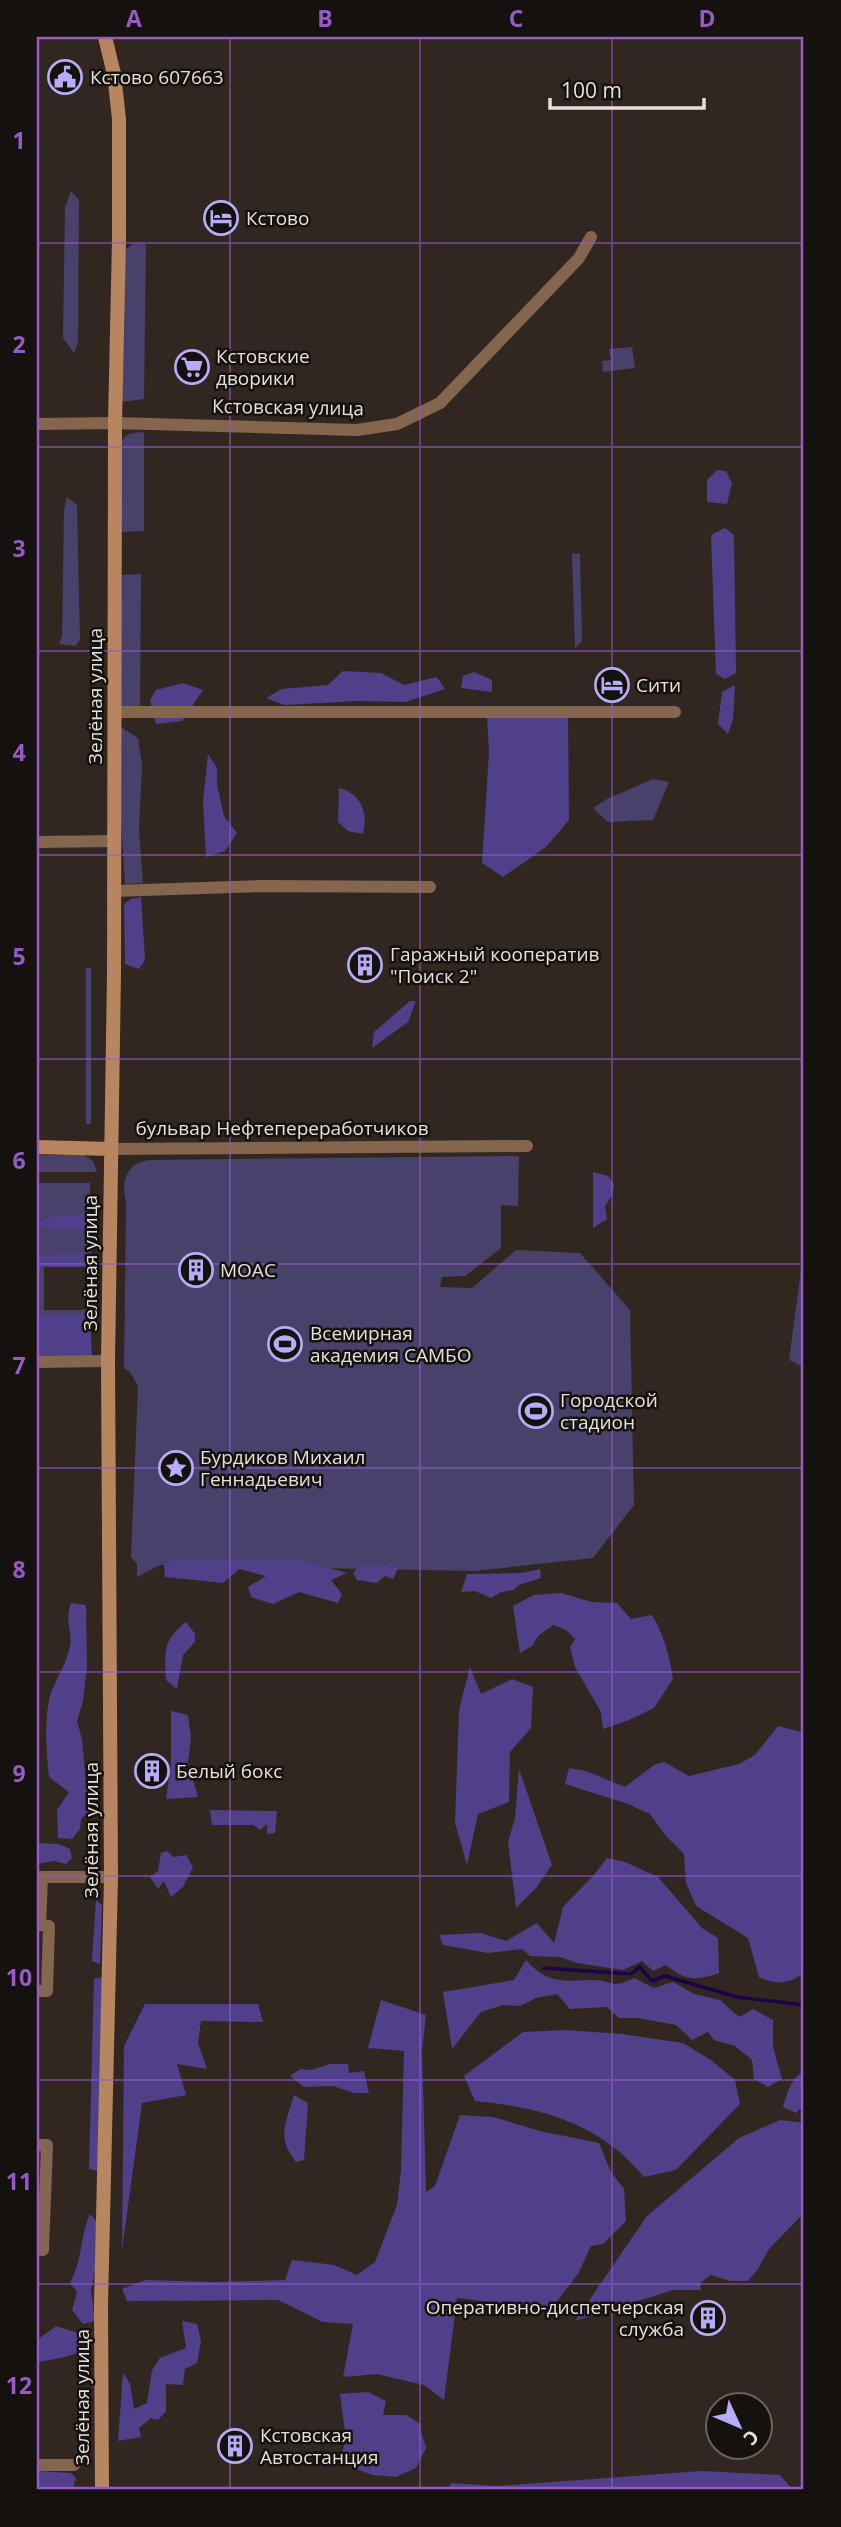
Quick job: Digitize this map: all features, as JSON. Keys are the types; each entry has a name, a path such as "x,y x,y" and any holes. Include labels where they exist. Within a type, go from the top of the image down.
{"main road":[{"name":"Зелёная улица","path":"102,2490 102,2304 111,1877 108,1361 114,891 115,423 119,240 119,119 114,75 105,37"},
{"name":"бульвар Нефтепереработчиков","path":"37,1147 111,1149"}],"street":[{"name":"Кстовская улица","path":"37,424 115,423 357,430 397,424 440,402 579,258 591,237"},
{"path":"114,712 675,712"},
{"path":"37,842 114,841"},
{"path":"114,891 262,887 430,887"},
{"name":"бульвар Нефтепереработчиков","path":"111,1149 527,1146"},
{"path":"37,1362 108,1361"},
{"path":"42,1991 49,1926 40,1925 40,1877 111,1877"},
{"path":"37,2145 47,2145 43,2250 37,2250"},
{"path":"37,2465 74,2465"}],"shaded area":[{"path":"71,191 79,200 78,343 74,353 63,338 65,207"},
{"path":"134,243 146,244 144,399 121,402 125,250"},
{"path":"632,347 635,368 603,372 602,361 611,360 609,349"},
{"path":"144,432 144,531 120,532 121,442 128,435"},
{"path":"717,470 726,471 732,483 727,504 707,502 707,480"},
{"path":"67,497 77,505 80,640 75,646 59,644 62,636 64,510"},
{"path":"725,528 734,535 736,673 725,679 716,674 711,535"},
{"path":"572,553 580,554 582,642 575,648"},
{"path":"141,574 140,709 123,707 120,701 120,575"},
{"path":"343,671 381,673 404,685 437,677 445,689 405,702 357,701 284,705 266,698 282,689 328,685"},
{"path":"474,672 492,680 492,692 461,688 463,676"},
{"path":"183,683 203,690 182,721 156,724 150,700 156,690"},
{"path":"735,685 733,719 728,734 718,724 722,692"},
{"path":"487,717 568,717 569,820 546,847 503,877 482,863 489,752"},
{"path":"121,727 138,738 142,765 139,829 143,883 125,884 121,822"},
{"path":"208,754 217,768 217,784 224,816 237,833 225,851 206,857 203,801"},
{"path":"653,779 669,782 653,820 608,822 593,808 607,799"},
{"path":"339,788 353,795 362,805 365,819 363,834 348,831 338,822"},
{"path":"141,897 145,960 139,969 125,964 124,904"},
{"path":"86,968 91,968 91,1124 86,1124"},
{"path":"410,1001 416,1001 408,1022 372,1048 374,1032"},
{"path":"37,1155 83,1155 93,1161 97,1172 37,1172"},
{"name":"Всемирная академия САМБО","path":"519,1156 518,1206 501,1205 501,1248 465,1276 442,1277 440,1287 472,1288 516,1250 580,1253 630,1310 634,1505 593,1558 475,1571 160,1565 137,1577 137,1564 131,1557 138,1386 130,1372 124,1368 124,1187 130,1169 149,1160"},
{"path":"593,1172 608,1176 614,1184 612,1195 605,1206 607,1219 593,1228"},
{"path":"37,1183 90,1183 91,1260 44,1260 44,1310 88,1310 37,1356"},
{"path":"85,1214 90,1230 37,1228 37,1222 56,1216"},
{"path":"804,1248 804,1367 789,1360"},
{"path":"83,1253 87,1267 40,1267 37,1287 37,1255"},
{"path":"95,1300 96,1306 90,1322 92,1357 37,1356 37,1314 78,1316"},
{"path":"175,1560 302,1560 347,1573 331,1580 342,1594 338,1603 299,1592 273,1604 251,1597 248,1587 266,1576 239,1569 223,1583 165,1577 164,1564"},
{"path":"362,1563 374,1567 393,1563 398,1568 393,1579 385,1576 377,1583 357,1580 353,1573"},
{"path":"540,1569 541,1578 491,1598 475,1591 461,1592 467,1574 522,1573"},
{"path":"561,1593 592,1602 617,1603 631,1619 652,1615 660,1629 673,1679 654,1708 603,1729 601,1712 575,1667 570,1647 575,1639 566,1630 553,1625 538,1636 532,1646 520,1653 513,1606 534,1595"},
{"path":"71,1603 86,1605 87,1667 83,1701 77,1721 82,1739 86,1783 99,1796 95,1815 86,1814 81,1819 80,1829 72,1839 58,1838 57,1810 69,1792 49,1777 46,1736 50,1696 70,1646 68,1616"},
{"path":"186,1622 195,1634 195,1642 183,1655 177,1689 166,1680 166,1654 169,1641"},
{"path":"470,1667 481,1694 512,1679 533,1687 531,1728 510,1752 509,1802 478,1814 467,1865 455,1823 459,1710"},
{"path":"171,1711 188,1715 191,1739 188,1762 198,1797 166,1799 171,1763"},
{"path":"778,1726 801,1732 804,1754 804,1973 782,1982 759,1977 748,1938 696,1906 686,1883 684,1854 665,1835 650,1814 628,1804 565,1784 569,1768 586,1771 625,1787 654,1765 664,1762 689,1776 739,1764 755,1755"},
{"path":"519,1769 552,1865 536,1888 516,1908 508,1842 515,1818"},
{"path":"210,1810 277,1811 275,1833 267,1834 267,1824 260,1830 253,1825 212,1825"},
{"path":"37,1843 59,1844 70,1849 72,1858 66,1864 54,1861 37,1864"},
{"path":"167,1851 174,1857 186,1855 193,1867 183,1887 171,1897 164,1881 158,1889 150,1877 158,1871 161,1853"},
{"path":"607,1858 625,1862 658,1877 702,1928 718,1938 719,1973 691,1978 666,1965 653,1971 642,1961 623,1970 577,1963 560,1957 530,1956 522,1949 488,1953 443,1945 439,1935 481,1933 506,1941 537,1923 554,1943 563,1907"},
{"path":"96,1900 102,1905 100,1964 92,1961"},
{"path":"526,1960 541,1973 556,1979 599,1980 616,1984 634,1978 654,1988 673,1982 694,1994 720,2000 739,2017 753,2009 773,2020 773,2047 782,2079 768,2087 754,2079 752,2060 735,2046 714,2040 708,2032 692,2040 676,2025 638,2018 619,2018 607,2007 570,2009 557,1994 536,1998 520,2006 503,2005 481,2012 452,2049 443,1992 514,1980"},
{"path":"102,1977 98,2171 89,2169 94,1979"},
{"path":"381,2000 426,2015 422,2050 426,2192 435,2186 460,2115 493,2117 540,2131 599,2143 611,2172 624,2189 626,2221 603,2244 591,2246 578,2274 551,2309 457,2298 444,2400 424,2385 377,2374 343,2377 353,2324 323,2322 278,2300 127,2301 122,2289 146,2280 285,2280 292,2260 334,2265 357,2275 375,2262 397,2205 401,2170 404,2051 368,2048"},
{"path":"145,2004 258,2004 263,2022 201,2021 198,2043 207,2069 177,2064 186,2095 142,2103 122,2250 124,2046"},
{"path":"565,2030 622,2034 683,2043 711,2060 735,2080 740,2104 676,2170 644,2177 608,2143 568,2121 524,2108 475,2101 464,2076 523,2032"},
{"path":"330,2064 348,2064 349,2073 364,2071 369,2093 354,2093 333,2086 304,2087 290,2076 301,2069 311,2070"},
{"path":"804,2071 804,2105 796,2113 783,2107 793,2082"},
{"path":"294,2095 308,2103 304,2160 296,2162 284,2137"},
{"path":"780,2120 804,2123 804,2213 769,2249 748,2281 730,2281 711,2275 700,2283 701,2290 673,2290 575,2321 647,2216 739,2138"},
{"path":"90,2214 97,2222 95,2271 91,2290 95,2321 83,2324 72,2310 77,2292 70,2283 77,2267"},
{"path":"182,2321 197,2324 201,2341 197,2363 185,2369 183,2385 166,2384 166,2411 158,2420 151,2418 139,2428 141,2437 118,2441 123,2373 130,2384 134,2409 147,2403 152,2370 160,2358 186,2348"},
{"path":"56,2326 78,2333 92,2333 91,2349 39,2362 37,2340"},
{"path":"368,2392 386,2401 383,2415 406,2415 421,2424 426,2448 416,2468 396,2477 373,2475 339,2463 346,2439 340,2394"},
{"path":"37,2471 71,2473 76,2478 72,2490 37,2490"},
{"path":"702,2471 780,2475 793,2490 447,2490 451,2483 497,2486"}],"waterway":[{"path":"544,1968 631,1974 640,1967 652,1981 665,1976 737,1997 804,2005"}],"place":[{"name":"Кстово 607663","path":"65,77"},
{"name":"Кстово","path":"221,218"},
{"name":"Кстовские дворики","path":"192,367"},
{"name":"Сити","path":"612,685"},
{"name":"Гаражный кооператив \"Поиск 2\"","path":"365,965"},
{"name":"МОАС","path":"196,1270"},
{"name":"Всемирная академия САМБО","path":"285,1344"},
{"name":"Городской стадион","path":"536,1411"},
{"name":"Бурдиков Михаил Геннадьевич","path":"176,1468"},
{"name":"Белый бокс","path":"152,1771"},
{"name":"Оперативно-диспетчерская служба","path":"708,2318"},
{"name":"Кстовская Автостанция","path":"235,2446"}]}
